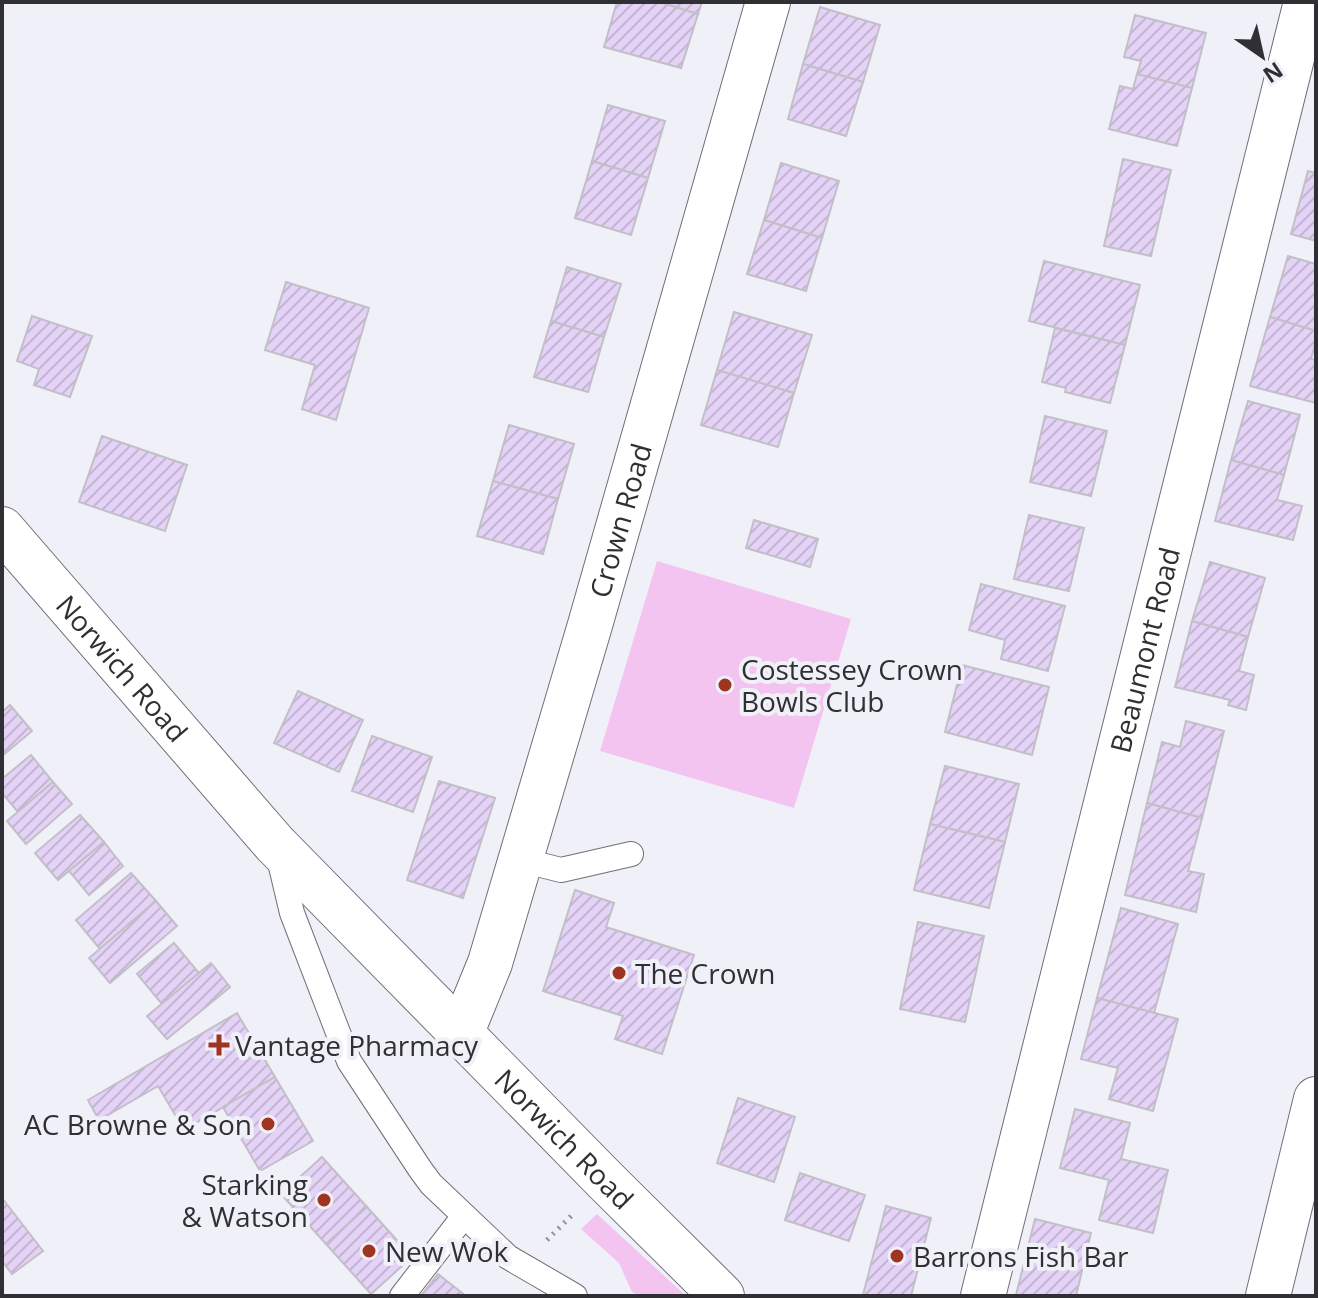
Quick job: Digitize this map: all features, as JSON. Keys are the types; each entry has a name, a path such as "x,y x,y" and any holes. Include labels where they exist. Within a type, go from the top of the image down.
{"street":[{"name":"Crown Road","path":"461,1034 490,963 521,860 768,2"},
{"name":"Beaumont Road","path":"983,1296 1306,2"},
{"name":"Norwich Road","path":"2,529 275,844 722,1296"},
{"path":"1268,1296 1316,1099"}],"lane":[{"name":"Norwich Road","path":"275,844 292,913 349,1061 420,1169 431,1184 508,1257 575,1296"},
{"path":"521,860 561,870 631,854"},
{"path":"402,1296 464,1216"}],"path":[{"path":"522,1266 606,1181"}],"shaded area":[{"name":"Costessey Crown Bowls Club","path":"657,561 851,619 794,808 600,751"},
{"path":"597,1214 686,1296 640,1296 632,1292 619,1263 581,1229"}],"building":[{"path":"617,2 660,2 698,14 681,68 604,47"},
{"path":"660,2 702,2 698,14"},
{"path":"820,7 880,25 863,82 803,64"},
{"path":"1135,15 1206,33 1192,88 1137,74 1141,61 1124,57"},
{"path":"803,64 863,82 846,136 788,119"},
{"path":"1137,74 1192,88 1177,146 1109,129 1120,86 1133,89"},
{"path":"608,105 665,121 648,178 592,161"},
{"path":"1123,159 1171,170 1151,256 1104,246"},
{"path":"592,161 648,178 631,235 575,218"},
{"path":"781,163 839,181 822,238 764,220"},
{"path":"1308,171 1316,173 1316,241 1291,234"},
{"path":"764,220 822,238 806,291 747,274"},
{"path":"1288,256 1316,264 1316,331 1270,317"},
{"path":"1044,261 1140,285 1125,345 1029,321"},
{"path":"567,267 621,284 604,337 551,321"},
{"path":"286,282 369,308 336,420 302,409 315,365 265,350"},
{"path":"734,312 812,335 794,393 717,370"},
{"path":"32,316 92,336 70,397 34,385 39,369 17,361"},
{"path":"1270,317 1316,331 1311,359 1316,360 1316,403 1250,386"},
{"path":"551,321 604,337 588,392 534,377"},
{"path":"1055,328 1125,345 1110,403 1065,392 1066,388 1042,382"},
{"path":"717,370 794,393 778,447 701,425"},
{"path":"1248,401 1300,415 1284,475 1231,460"},
{"path":"1045,416 1107,431 1091,496 1030,482"},
{"path":"509,425 574,444 558,499 493,481"},
{"path":"102,436 187,465 165,531 79,502"},
{"path":"1231,460 1284,475 1277,500 1302,506 1293,540 1215,521"},
{"path":"493,481 558,499 543,554 477,536"},
{"path":"1029,515 1084,528 1069,591 1014,579"},
{"path":"754,520 818,539 810,567 746,548"},
{"path":"1210,562 1265,578 1248,637 1192,621"},
{"path":"981,584 1065,606 1048,671 1001,659 1005,640 969,630"},
{"path":"1192,621 1248,637 1239,671 1254,675 1246,710 1228,705 1230,700 1175,687"},
{"path":"962,665 1049,687 1032,755 945,732"},
{"path":"298,691 363,720 339,772 274,743"},
{"path":"10,705 32,731 2,756 2,712"},
{"path":"1186,721 1224,731 1202,818 1147,803 1162,742 1180,747"},
{"path":"372,736 432,757 413,812 352,791"},
{"path":"31,755 53,782 18,812 2,793 2,779"},
{"path":"945,766 1019,784 1005,842 930,824"},
{"path":"439,781 495,798 463,898 407,880"},
{"path":"53,782 72,804 26,844 7,821"},
{"path":"1147,803 1202,818 1188,871 1204,874 1196,912 1125,895"},
{"path":"80,815 104,842 58,880 35,853"},
{"path":"930,824 1005,842 989,908 914,890"},
{"path":"104,842 123,866 89,895 69,871"},
{"path":"131,873 156,901 100,949 76,920"},
{"name":"The Crown","path":"575,890 614,903 606,927 694,955 662,1054 615,1039 623,1016 543,991"},
{"path":"156,901 177,926 110,983 89,958"},
{"path":"1121,908 1178,924 1154,1013 1097,998"},
{"path":"918,922 984,936 965,1022 900,1009"},
{"path":"174,943 199,973 162,1004 137,974"},
{"path":"211,963 230,987 167,1039 147,1016"},
{"path":"1097,998 1178,1019 1153,1111 1109,1099 1118,1068 1081,1059"},
{"name":"Vantage Pharmacy","path":"237,1013 275,1077 184,1130 158,1086 99,1120 88,1100"},
{"name":"AC Browne & Son","path":"275,1077 313,1141 260,1171 223,1107"},
{"path":"738,1098 795,1117 774,1182 717,1163"},
{"path":"1075,1109 1130,1123 1121,1159 1168,1170 1153,1233 1099,1220 1109,1180 1060,1168"},
{"name":"Starking & Watson","path":"322,1157 367,1207 326,1244 281,1194"},
{"path":"800,1173 865,1195 849,1241 785,1220"},
{"path":"2,1198 43,1251 12,1274 2,1261"},
{"name":"Barrons Fish Bar","path":"886,1206 931,1218 911,1296 863,1295"},
{"name":"New Wok","path":"367,1207 412,1257 371,1294 326,1244"},
{"path":"1035,1219 1091,1233 1076,1296 1016,1295"},
{"path":"438,1274 457,1289 466,1296 421,1296"}],"place":[{"name":"Costessey Crown Bowls Club","path":"725,685"},
{"name":"The Crown","path":"619,973"},
{"name":"Vantage Pharmacy","path":"219,1045"},
{"name":"AC Browne & Son","path":"268,1124"},
{"name":"Starking & Watson","path":"324,1200"},
{"name":"New Wok","path":"369,1251"},
{"name":"Barrons Fish Bar","path":"897,1256"}]}
